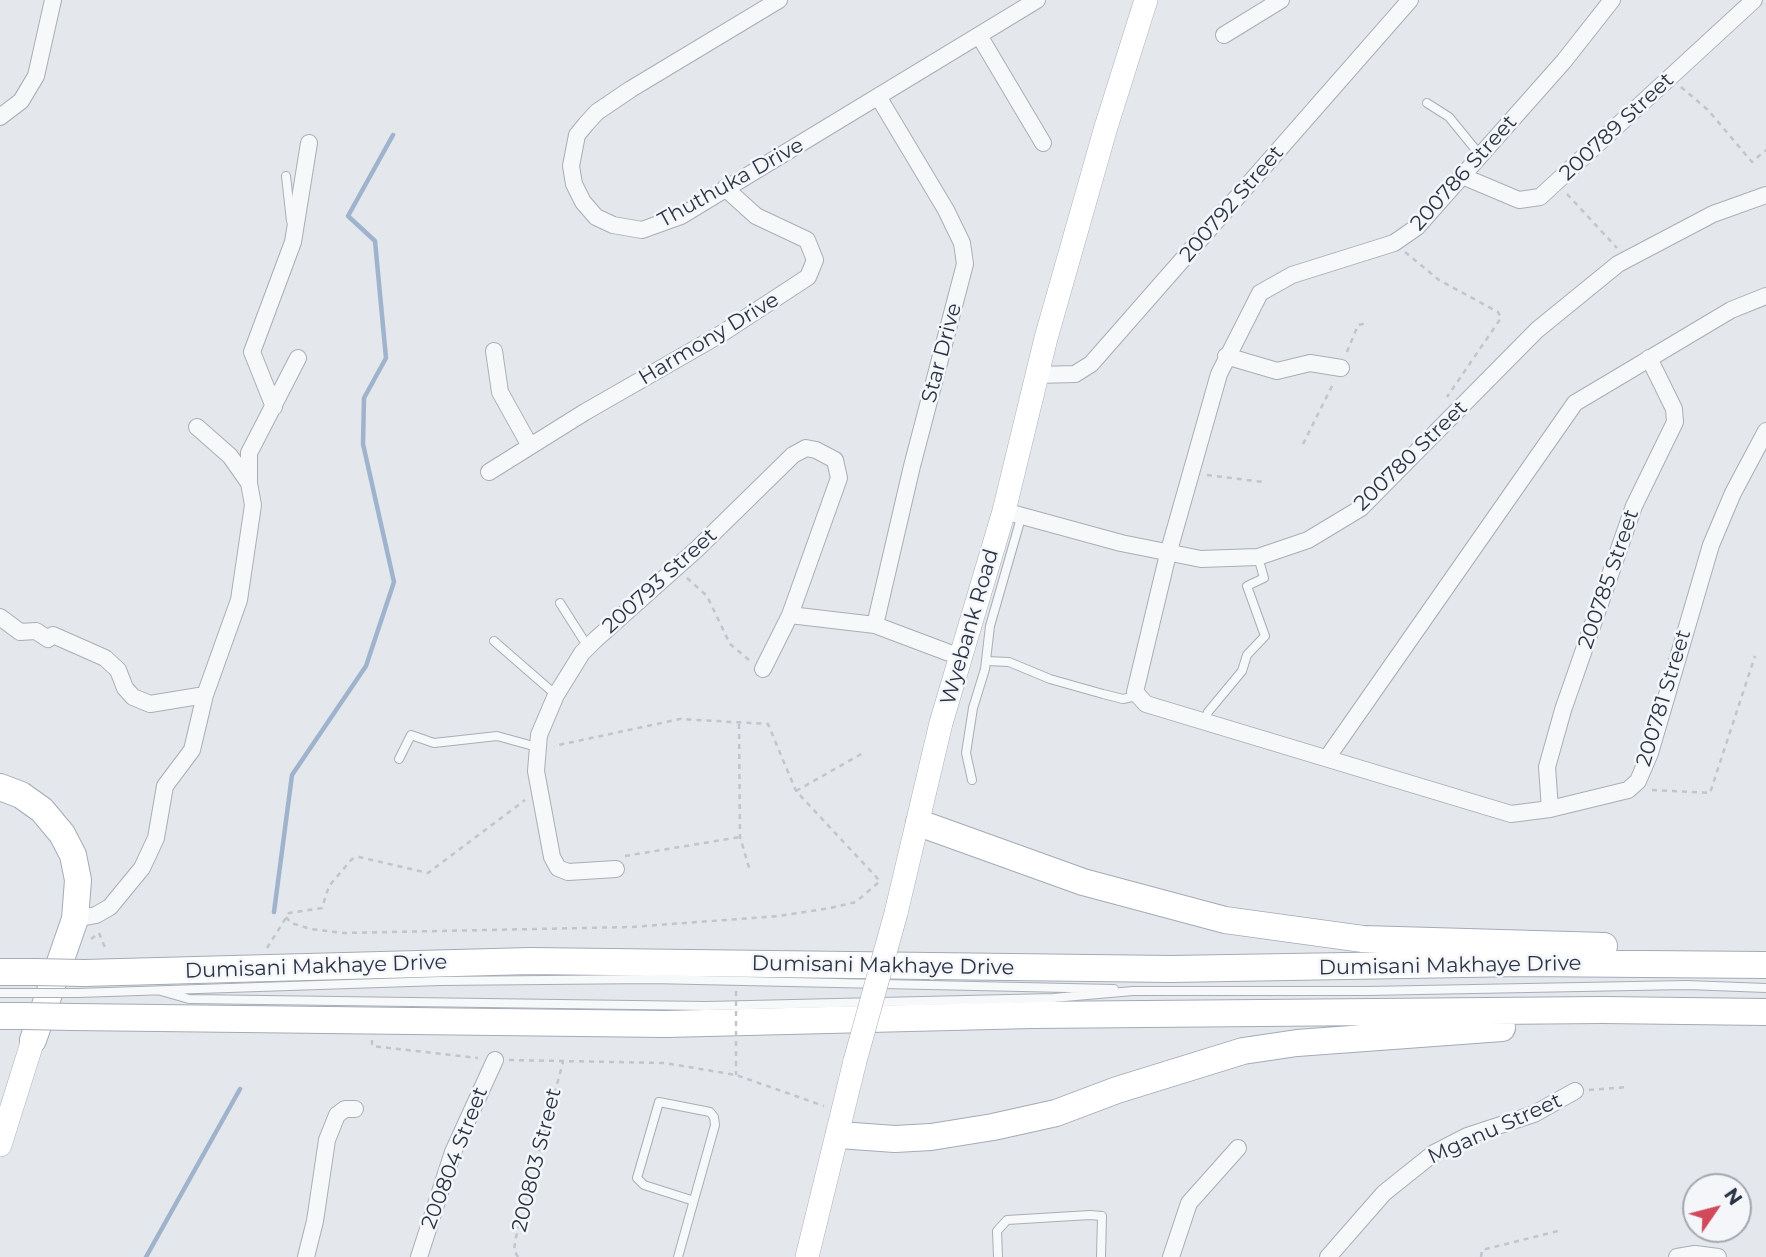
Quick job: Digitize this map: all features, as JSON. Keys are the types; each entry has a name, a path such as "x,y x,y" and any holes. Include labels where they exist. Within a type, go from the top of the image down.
{"main road":[{"path":"0,787 21,795 42,810 62,834 73,855 78,880 75,919 22,1008"},
{"path":"919,823 1130,896 1225,920 1317,935 1412,942 1766,953"},
{"name":"Dumisani Makhaye Drive","path":"22,1008 78,994 530,961 1157,969 1524,963 1766,965"},
{"name":"Dumisani Makhaye Drive","path":"0,972 22,1008"},
{"name":"Dumisani Makhaye Drive","path":"22,1008 78,994 666,1024 1032,1015 1702,1010 1766,1012"},
{"path":"842,1123 895,1139 931,1137 1056,1113 1243,1051 1297,1043 1618,1021 1702,1010"}],"street":[{"path":"0,117 21,101 36,76 53,0"},
{"name":"Thuthuka Drive","path":"779,0 597,112 577,135 571,166 574,184 583,202 596,217 613,225 642,230 658,226 879,98 1037,0"},
{"name":"Wyebank Road","path":"807,1257 960,657 1013,514 1037,375 1106,127 1146,0"},
{"path":"1224,35 1281,0"},
{"name":"200792 Street","path":"1037,375 1075,374 1091,364 1410,0"},
{"name":"200786 Street","path":"1168,554 1226,356 1254,301 1270,285 1394,243 1417,227 1564,61 1612,0"},
{"name":"200789 Street","path":"1462,176 1527,201 1540,197 1754,0"},
{"path":"980,37 1042,143"},
{"name":"Star Drive","path":"875,625 912,466 965,264 962,243 946,210 879,98"},
{"path":"274,407 252,352 293,242 309,143"},
{"name":"Harmony Drive","path":"489,472 721,334 797,286 813,269 816,260 807,240 756,216 725,188"},
{"name":"200780 Street","path":"1013,514 1168,554 1201,559 1258,557 1308,540 1361,508 1537,330 1625,260 1713,214 1766,195"},
{"path":"1327,758 1567,412 1584,396 1731,310 1766,296"},
{"path":"494,351 500,392 530,446"},
{"path":"1226,356 1277,371 1310,363 1340,368"},
{"path":"75,919 96,915 110,907 142,868 156,838 165,786 192,750 205,695 239,600 253,505 248,482 249,453 298,358"},
{"name":"200785 Street","path":"1550,809 1547,767 1559,721 1634,506 1675,422 1674,409 1649,358"},
{"path":"197,427 230,456 248,482"},
{"name":"200781 Street","path":"1137,696 1146,704 1204,723 1511,814 1550,809 1628,789 1638,781 1650,752 1712,545 1733,493 1766,431"},
{"name":"200793 Street","path":"616,869 578,873 558,868 552,857 539,790 537,747 556,695 588,647 677,568 793,455 806,449 825,453 835,460 839,478 790,615 763,669"},
{"path":"1137,696 1135,685 1168,554"},
{"path":"790,615 875,625 960,657"},
{"path":"0,617 20,632 36,631 48,639 53,635 105,658 118,670 125,688 133,697 150,704 205,695"},
{"path":"0,1145 22,1008"},
{"name":"200804 Street","path":"419,1257 453,1152 495,1060"},
{"name":"Mganu Street","path":"1328,1257 1384,1193 1434,1153 1466,1136 1534,1114 1576,1091"},
{"path":"306,1257 330,1131 341,1111 355,1110"},
{"path":"1171,1257 1189,1203 1238,1148"},
{"path":"1677,1257 1695,1254 1718,1257"}],"lane":[{"path":"1427,103 1449,117 1480,155"},
{"path":"286,176 293,242"},
{"path":"972,780 965,753 986,661 990,626 1013,514"},
{"path":"1204,723 1208,712 1242,671 1247,655 1265,636 1247,586 1264,578 1258,557"},
{"path":"560,603 588,647"},
{"path":"494,641 556,695"},
{"path":"986,661 1009,662 1050,679 1123,699 1137,696"},
{"path":"399,759 411,735 433,743 497,736 537,747"},
{"path":"78,994 440,981 637,979 1072,986 1133,991 1367,991 1687,985 1766,988"},
{"path":"161,991 189,999 706,1006 1053,998 1133,991"},
{"path":"0,993 22,1008"},
{"path":"678,1257 691,1200 715,1125 710,1112 659,1102 637,1178 643,1185 691,1200"},
{"path":"998,1257 997,1231 1007,1220 1090,1214 1102,1216 1101,1257"}],"path":[{"path":"1671,77 1708,110 1752,162 1766,150"},
{"path":"1553,186 1564,191 1586,213 1625,260"},
{"path":"1394,243 1439,280 1487,305 1498,312 1501,318 1451,387 1446,400 1453,416"},
{"path":"1303,444 1358,325 1368,323"},
{"path":"1202,475 1263,482"},
{"path":"677,568 707,596 730,644 763,669"},
{"path":"1628,789 1710,793 1755,656"},
{"path":"537,747 680,719 768,724 796,791 880,881 856,902 830,908 779,916 631,927 343,933 310,929 291,923 286,917 289,913 322,908 329,886 352,859 359,857 428,873 468,840 539,790"},
{"path":"739,724 740,837 750,871"},
{"path":"796,791 863,752"},
{"path":"616,869 617,857 740,837"},
{"path":"82,945 99,933 104,947"},
{"path":"736,991 736,1075"},
{"path":"375,1046 495,1060 665,1063 736,1075 768,1084 842,1123"},
{"name":"200803 Street","path":"518,1257 514,1250 516,1237 563,1062"},
{"path":"1576,1091 1628,1087"},
{"path":"1481,1257 1482,1250 1558,1231"}],"waterway":[{"path":"274,912 292,775 366,666 394,582 363,444 364,398 386,358 375,241 348,216 393,135"},
{"path":"146,1257 240,1089"}]}
